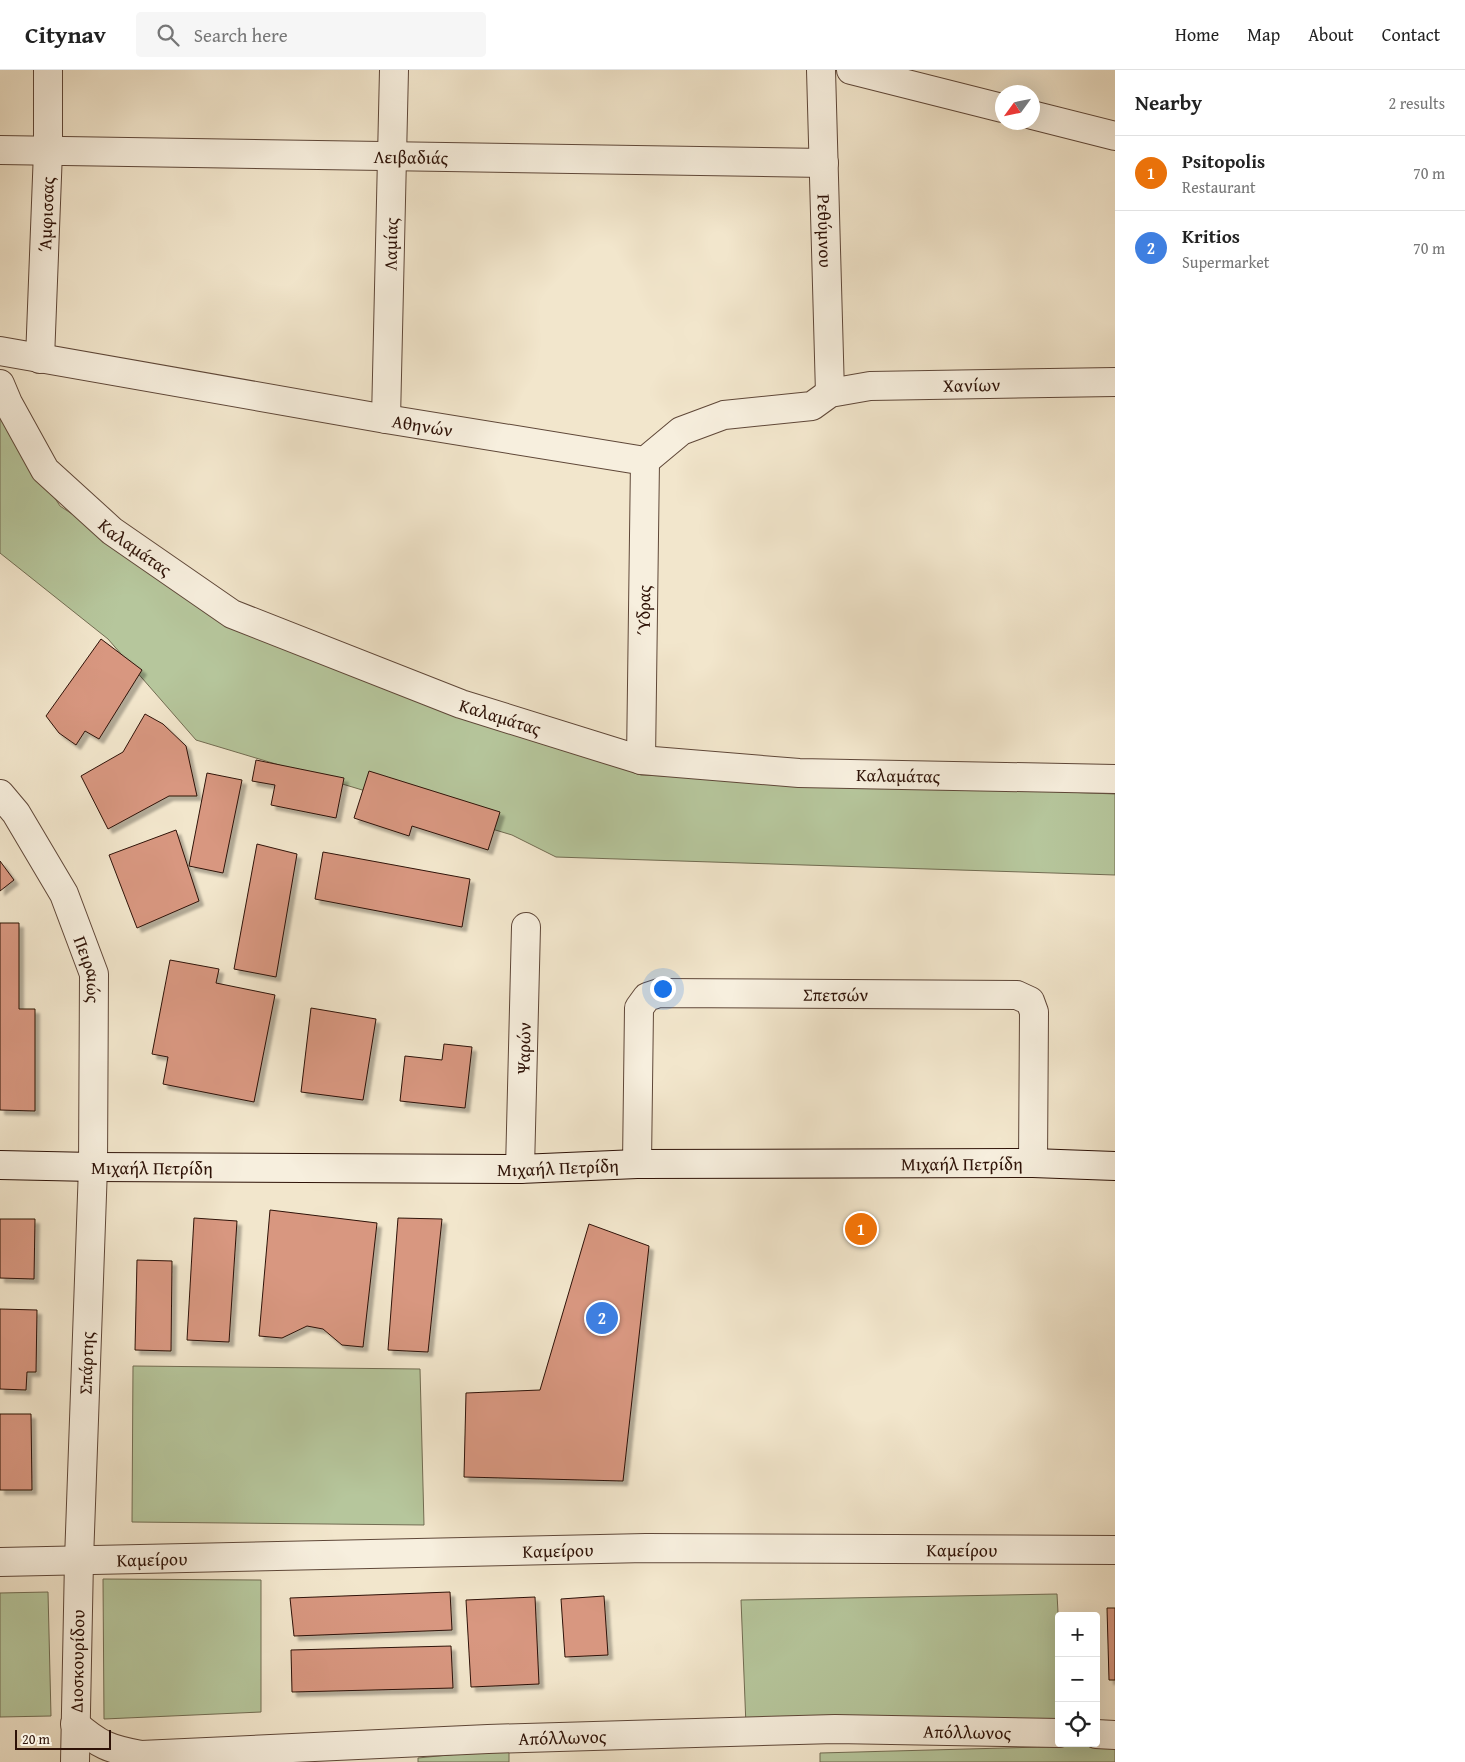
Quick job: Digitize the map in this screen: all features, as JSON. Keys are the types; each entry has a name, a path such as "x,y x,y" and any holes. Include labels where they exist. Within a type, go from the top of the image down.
{"street":[{"name":"Άμφισσας","path":"40,359 48,151 48,70"},
{"name":"Λαμίας","path":"386,419 394,70"},
{"name":"Ρεθύμνου","path":"821,70 830,393"},
{"path":"851,70 995,106"},
{"path":"1040,118 1115,136"},
{"name":"Λειβαδιάς","path":"0,150 824,163"},
{"name":"Αθηνών","path":"0,351 386,419 645,461"},
{"name":"Χανίων","path":"830,393 870,386 1115,382"},
{"name":"Καλαμάτας","path":"0,384 8,403 45,470 112,531 232,614 460,704 640,760 800,773 1115,779"},
{"path":"645,461 681,431 724,415 812,406 830,393"},
{"name":"Ύδρας","path":"640,760 645,461"},
{"name":"Πειραιώς","path":"0,794 16,813 64,894 94,974 94,1167"},
{"name":"Ψαρών","path":"520,1169 526,927"},
{"name":"Σπετσών","path":"637,1164 638,1008 647,997 659,993 1017,995 1030,1001 1034,1012 1033,1162"},
{"name":"Μιχαήλ Πετρίδη","path":"0,1165 520,1169 637,1164 1033,1162 1115,1166"},
{"name":"Σπάρτης","path":"79,1560 94,1167"},
{"name":"Καμείρου","path":"0,1562 646,1548 1115,1550"},
{"name":"Διοσκουρίδου","path":"75,1762 79,1560"},
{"name":"Απόλλωνος","path":"75,1724 92,1739 115,1750 141,1755 498,1739 835,1729 1055,1734"},
{"path":"1100,1734 1115,1735"}],"green space":[{"path":"0,413 60,506 259,638 641,775 1115,794 1115,875 556,857 512,835 196,740 108,639 0,553"},
{"path":"133,1366 420,1369 424,1525 132,1522"},
{"path":"103,1579 261,1580 261,1712 104,1719"},
{"path":"48,1592 51,1716 0,1717 0,1593"},
{"path":"1057,1594 1058,1612 1055,1612 1055,1723 746,1726 741,1600"},
{"path":"1100,1745 1115,1745 1115,1762 820,1762 820,1753 1100,1747"},
{"path":"509,1749 509,1762 418,1762 418,1758"}],"building":[{"path":"101,639 142,670 99,739 85,731 76,745 59,733 46,716"},
{"path":"145,714 163,724 186,746 197,796 169,796 108,829 81,776 123,752"},
{"path":"256,760 344,778 336,818 271,805 275,785 252,781"},
{"path":"369,771 500,812 488,850 412,826 409,836 354,818"},
{"path":"207,773 242,780 223,873 189,866"},
{"path":"176,830 199,901 137,928 109,855"},
{"path":"257,844 297,854 276,977 234,969"},
{"path":"323,852 470,879 462,927 315,899"},
{"path":"0,861 14,880 0,891"},
{"path":"0,923 19,923 19,1009 35,1009 35,1111 0,1110"},
{"path":"170,960 219,969 216,983 275,995 254,1102 163,1084 168,1057 152,1054"},
{"path":"311,1008 376,1019 363,1100 301,1092"},
{"path":"444,1044 472,1047 465,1108 400,1101 405,1056 442,1060"},
{"path":"270,1210 377,1223 363,1347 342,1345 323,1329 307,1326 282,1338 259,1336"},
{"path":"194,1218 237,1221 229,1342 187,1340"},
{"path":"398,1218 442,1219 428,1352 388,1350"},
{"path":"0,1219 35,1219 34,1279 0,1278"},
{"path":"589,1224 649,1246 623,1481 464,1477 466,1393 540,1390"},
{"path":"137,1260 172,1261 171,1351 135,1350"},
{"path":"0,1309 37,1310 36,1372 27,1372 26,1390 0,1389"},
{"path":"0,1414 31,1414 32,1490 0,1490"},
{"path":"450,1592 452,1630 294,1636 290,1598"},
{"path":"604,1596 608,1655 565,1657 561,1599"},
{"path":"535,1597 539,1684 471,1687 466,1600"},
{"path":"1107,1608 1115,1608 1115,1680 1109,1680"},
{"path":"451,1646 453,1688 292,1692 291,1650"}],"place":[{"name":"Psitopolis","path":"861,1229"},
{"name":"Kritios","path":"602,1318"}]}
